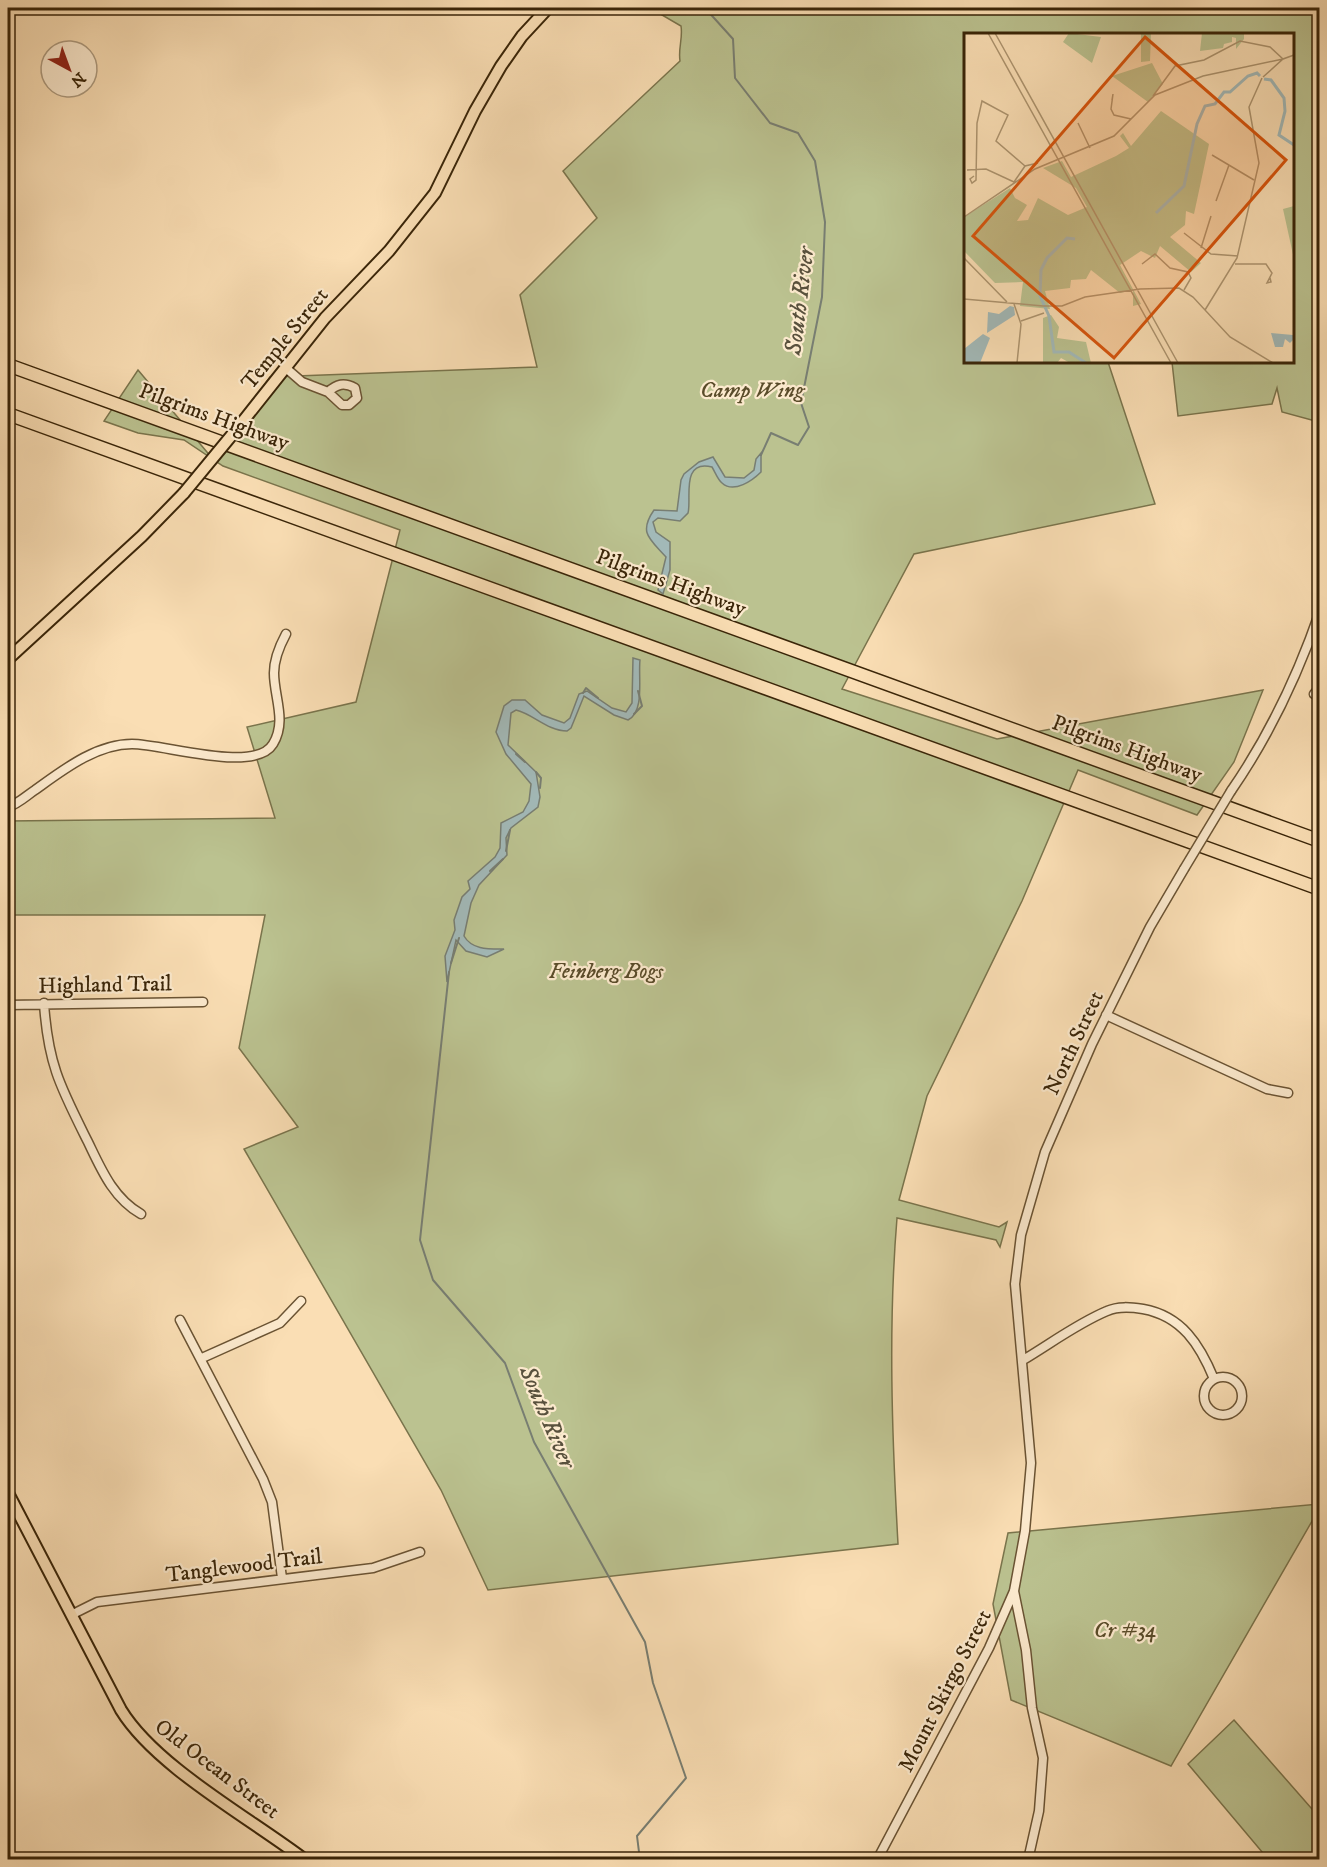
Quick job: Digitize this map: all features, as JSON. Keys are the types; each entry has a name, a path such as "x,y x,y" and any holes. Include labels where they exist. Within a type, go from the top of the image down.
{"highway":[{"name":"Pilgrims Highway","path":"8,365 1320,841"},
{"path":"8,414 1320,889"}],"main road":[{"name":"Temple Street","path":"8,659 142,536 184,493 287,369 325,318 389,251 435,194 496,73 518,41 548,8"},
{"name":"Old Ocean Street","path":"8,1493 122,1710 138,1735 180,1770 305,1860"}],"street":[{"path":"287,369 302,382 328,392"},
{"name":"North Street","path":"1025,1531 1031,1463 1015,1284 1021,1235 1048,1145 1106,1015 1150,927 1258,749 1290,689 1320,611"},
{"path":"8,807 75,764 114,746 155,746 231,759 253,757 268,751 279,730 280,713 274,665 286,634"},
{"name":"Highland Trail","path":"8,1005 203,1002"},
{"path":"44,1003 50,1057 62,1093 109,1183 126,1206 141,1214"},
{"path":"1106,1015 1267,1089 1288,1093"},
{"path":"202,1358 280,1323 301,1301"},
{"path":"1023,1360 1107,1311 1128,1306 1165,1316 1178,1323 1200,1349 1214,1379"},
{"path":"180,1320 264,1479 272,1502 282,1578"},
{"path":"1224,1377 1233,1380 1240,1387 1242,1396 1239,1406 1232,1413 1223,1415 1213,1412 1206,1405 1204,1396 1207,1386 1214,1379 1224,1377"},
{"name":"Mount Skirgo Street","path":"877,1860 989,1648 1014,1591 1025,1531"},
{"name":"Tanglewood Trail","path":"73,1614 97,1602 373,1568 420,1552"},
{"path":"1014,1591 1026,1650 1032,1708 1043,1758 1039,1811 1028,1860"}],"green space":[{"name":"Feinberg Bogs","path":"650,8 1319,8 1319,422 1282,412 1277,388 1272,404 1178,416 1172,363 1294,363 1294,33 964,33 964,363 1108,363 1155,504 914,554 842,689 997,739 1263,690 1234,762 1197,815 1078,770 1022,901 927,1096 899,1200 999,1227 1007,1222 1000,1247 996,1240 897,1218 892,1381 898,1544 488,1590 441,1490 244,1149 298,1127 239,1048 265,915 8,915 8,821 275,818 247,727 356,702 400,530 223,466 184,440 138,433 104,421 138,370 212,458 270,377 537,367 520,295 597,218 563,171 680,61 681,26"},
{"name":"Cr #34","path":"1319,1504 1319,1509 1171,1766 1011,1700 993,1604 1008,1533"},
{"path":"1234,1720 1319,1817 1319,1859 1268,1859 1188,1764"}],"water":[{"path":"761,453 761,472 753,479 738,486 732,487 722,483 712,467 702,466 695,469 691,475 688,513 680,521 658,518 653,522 656,532 670,542 670,570 663,594 658,590 666,557 651,540 647,530 649,518 654,510 677,511 681,480 684,474 699,462 713,457 725,477 744,478 754,470 756,459"},
{"path":"633,658 640,660 640,693 637,710 628,720 614,715 584,696 571,728 567,731 553,728 516,710 511,713 508,745 536,772 540,797 538,807 511,828 506,838 507,855 479,885 471,903 464,936 467,941 487,949 504,949 487,957 466,951 456,940 447,982 445,956 455,930 454,920 462,897 470,889 468,881 495,857 500,848 501,823 523,812 529,801 531,784 506,754 496,732 504,706 512,700 525,700 542,715 564,723 570,718 579,694 587,691 612,708 626,712 632,703"}],"waterway":[{"name":"South River","path":"705,8 733,39 735,78 770,123 798,133 815,161 825,222 822,297 801,403 809,427 798,445 771,433 761,455"},
{"name":"South River","path":"583,693 586,688 598,698"},
{"name":"South River","path":"634,714 642,706 638,691"},
{"name":"South River","path":"516,754 525,762"},
{"name":"South River","path":"536,772 541,778 540,788"},
{"name":"South River","path":"506,851 510,830"},
{"name":"South River","path":"490,871 503,859"},
{"name":"South River","path":"451,963 459,938"},
{"name":"South River","path":"449,972 420,1240 433,1280 505,1363 534,1442 645,1642 653,1683 686,1778 637,1836 640,1860"}],"park label":[{"name":"Camp Wing","path":"752,390"}]}
